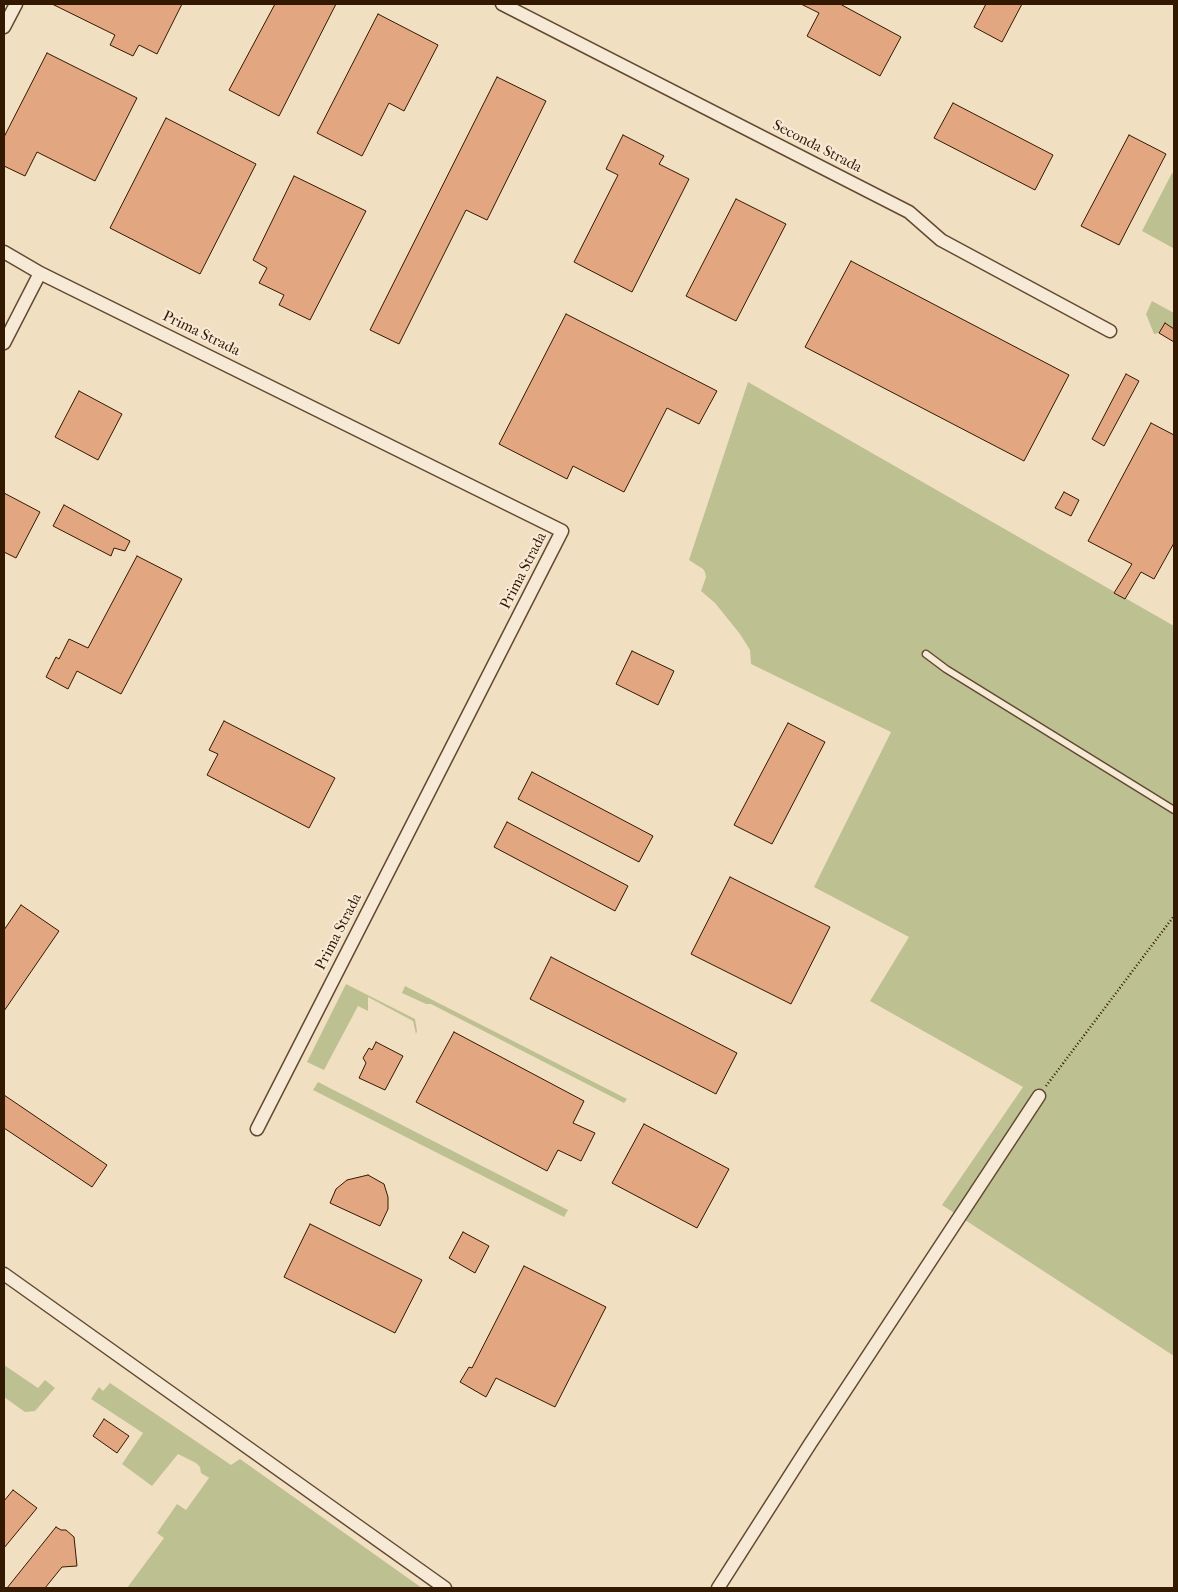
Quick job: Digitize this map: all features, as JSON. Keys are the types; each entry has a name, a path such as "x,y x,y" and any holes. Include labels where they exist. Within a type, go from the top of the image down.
{"street":[{"path":"4,27 16,4"},
{"name":"Seconda Strada","path":"502,4 909,212 941,240 1110,331"},
{"name":"Prima Strada","path":"4,252 40,273 562,531 257,1129"},
{"path":"4,343 40,273"},
{"path":"718,1588 815,1435 1040,1096"},
{"path":"4,1274 445,1588"}],"lane":[{"path":"926,654 946,669 1174,810"}],"path":[{"path":"1040,1096 1174,916"}],"green space":[{"path":"1172,173 1174,174 1173,248 1142,231"},
{"path":"1152,301 1174,313 1174,329 1165,324 1159,333 1154,334 1146,314"},
{"path":"748,382 1174,626 1174,1356 942,1205 1023,1087 870,1001 909,937 814,887 891,732 751,664 750,650 740,634 715,603 701,591 706,577 705,572 689,560"},
{"path":"346,984 415,1019 417,1031 416,1034 413,1021 368,997 368,1011 358,1006 324,1070 307,1062"},
{"path":"405,986 627,1099 624,1103 431,1004 426,1004 402,993"},
{"path":"318,1082 568,1210 564,1217 313,1090"},
{"path":"4,1365 38,1388 45,1380 55,1388 35,1411 25,1412 4,1397"},
{"path":"110,1383 231,1465 240,1459 422,1588 127,1588 164,1538 157,1533 177,1504 186,1510 209,1478 201,1473 200,1467 196,1463 178,1454 152,1486 122,1464 143,1433 91,1399 99,1387 103,1391"}],"building":[{"path":"52,4 182,4 157,54 139,45 133,56 110,45 115,35"},
{"path":"275,4 336,4 279,116 229,90"},
{"path":"801,4 840,4 901,37 880,76 807,36 819,13"},
{"path":"986,4 1022,4 1002,42 974,27"},
{"path":"378,14 438,45 404,111 389,103 362,156 317,133"},
{"path":"47,53 137,98 95,181 37,152 25,176 4,166 4,137"},
{"path":"497,77 546,101 487,220 466,210 399,344 370,330"},
{"path":"953,103 1053,155 1035,190 934,138"},
{"path":"166,118 256,164 200,274 110,228"},
{"path":"623,135 664,156 659,164 689,179 632,292 574,262 618,175 606,169"},
{"path":"1129,135 1166,154 1119,245 1081,226"},
{"path":"294,176 366,211 310,320 279,305 284,295 259,283 267,268 253,260"},
{"path":"736,199 786,224 736,321 686,296"},
{"path":"851,261 1069,375 1024,461 805,347"},
{"path":"566,314 717,391 699,424 667,408 624,492 573,466 567,479 499,444"},
{"path":"1165,323 1174,329 1174,342 1159,333"},
{"path":"1126,374 1139,381 1104,446 1092,439"},
{"path":"79,391 122,414 98,460 55,437"},
{"path":"1151,423 1174,435 1174,543 1154,579 1141,572 1125,599 1114,593 1132,564 1088,541"},
{"path":"1064,492 1079,500 1071,516 1055,508"},
{"path":"4,493 40,512 16,558 4,552"},
{"path":"64,505 130,541 125,551 114,548 111,556 53,526"},
{"path":"137,556 182,579 121,694 77,671 68,689 46,677 56,657 59,659 69,639 88,648"},
{"path":"632,651 674,671 658,705 616,684"},
{"path":"224,721 335,778 309,828 207,775 218,754 209,750"},
{"path":"788,723 825,742 772,844 734,825"},
{"path":"532,772 653,836 639,862 518,799"},
{"path":"507,822 628,886 615,911 494,847"},
{"path":"730,877 830,927 791,1004 691,954"},
{"path":"21,905 59,931 4,1011 4,930"},
{"path":"551,957 737,1053 716,1094 530,999"},
{"path":"454,1032 584,1101 573,1123 595,1133 581,1161 558,1150 547,1171 416,1102"},
{"path":"376,1042 403,1056 385,1090 359,1078 366,1063 363,1058 369,1048 372,1050"},
{"path":"4,1095 107,1165 92,1187 4,1128"},
{"path":"644,1124 729,1169 697,1228 612,1183"},
{"path":"368,1175 384,1184 388,1197 388,1209 380,1226 330,1203 336,1189 347,1180"},
{"path":"310,1224 422,1280 395,1333 284,1277"},
{"path":"463,1232 489,1246 475,1273 449,1258"},
{"path":"524,1266 606,1307 555,1407 496,1378 486,1397 460,1382 469,1367 472,1368"},
{"path":"104,1419 129,1436 117,1453 93,1436"},
{"path":"13,1490 37,1508 4,1548 4,1501"},
{"path":"56,1527 66,1530 74,1537 77,1566 62,1567 45,1588 7,1588"}]}
